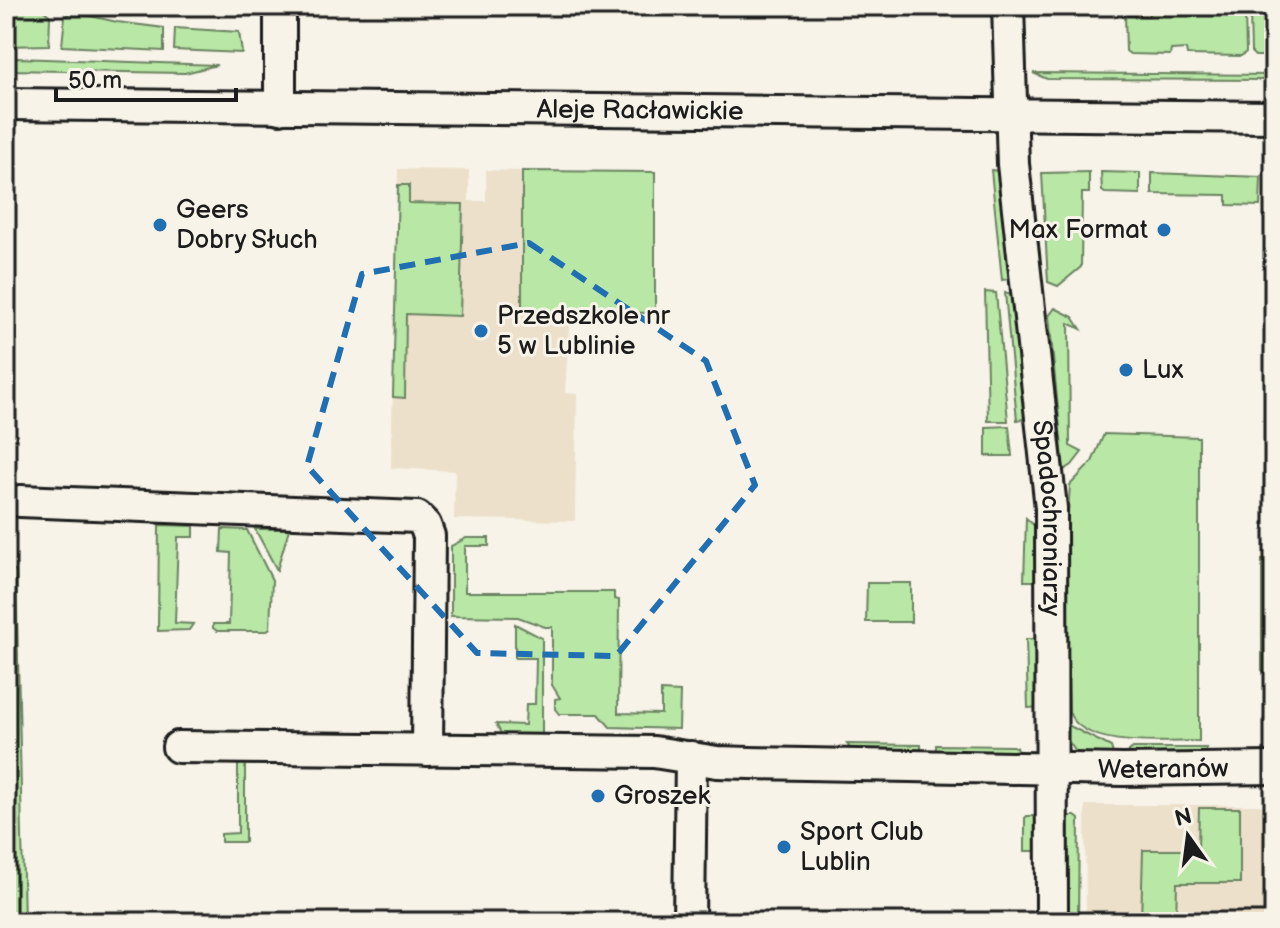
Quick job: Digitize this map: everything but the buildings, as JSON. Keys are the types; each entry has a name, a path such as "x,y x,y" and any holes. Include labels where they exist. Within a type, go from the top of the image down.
{"street":[{"path":"280,6 280,108"},
{"name":"Spadochroniarzy","path":"1008,6 1010,115 1020,230 1050,482 1053,585 1052,922"},
{"name":"Aleje Racławickie","path":"6,104 1274,117"},
{"path":"20,501 417,517 425,525 429,536 427,750"},
{"name":"Weteranów","path":"178,747 654,752 717,762 1053,769 1274,768"},
{"path":"689,922 691,757"}],"highlighted area":[{"path":"529,243 706,361 755,485 616,656 477,653 307,466 362,274"}],"shaded area":[{"path":"1185,6 1274,6 1274,13 1185,12"},
{"name":"Przedszkole nr 5 w Lublinie","path":"398,169 469,170 469,201 486,201 486,170 522,171 522,311 570,312 565,393 577,394 575,521 454,519 455,471 391,468"},
{"path":"1085,805 1274,805 1274,922 1086,922"}],"green space":[{"path":"1149,6 1185,6 1186,12 1245,12 1246,52 1241,56 1187,55 1186,49 1171,50 1170,55 1130,54 1126,51 1125,15 1149,16"},
{"path":"6,8 41,8 50,16 49,45 6,46"},
{"path":"73,12 164,28 164,51 62,46 65,16"},
{"path":"1250,13 1274,13 1274,56 1255,56 1251,52"},
{"path":"175,28 239,32 242,53 174,50"},
{"path":"6,59 217,65 185,73 6,70"},
{"path":"1033,73 1274,75 1274,80 1047,79"},
{"path":"991,170 998,171 1009,279 1002,280"},
{"path":"522,171 655,172 655,313 522,311"},
{"path":"1089,172 1089,193 1082,193 1081,267 1058,286 1048,282 1042,173"},
{"path":"1101,172 1140,173 1140,194 1105,193 1102,191"},
{"path":"1152,173 1261,177 1260,206 1227,205 1227,195 1152,194"},
{"path":"398,185 409,185 409,203 463,204 460,316 406,314 405,398 393,397"},
{"path":"985,292 996,293 1008,421 988,421"},
{"path":"1005,293 1014,296 1028,418 1017,420"},
{"path":"1055,308 1073,317 1081,329 1069,323 1070,446 1082,452 1064,470 1049,316"},
{"path":"1009,426 1012,456 986,456 986,427"},
{"path":"1104,434 1199,437 1199,741 1147,742 1108,738 1091,733 1077,724 1069,712 1064,570 1070,485 1092,462"},
{"path":"1026,518 1037,528 1038,581 1024,581"},
{"path":"159,525 194,526 194,537 178,537 175,623 193,624 189,630 158,631"},
{"path":"222,529 247,530 272,580 270,628 266,631 217,631 213,628 213,624 229,624 231,553 221,552"},
{"path":"255,529 289,529 277,570"},
{"path":"466,538 489,538 489,546 465,546 465,592 614,592 614,599 619,600 618,713 661,714 661,691 680,692 679,729 610,727 599,714 559,714 555,709 555,699 560,698 552,685 552,627 518,617 451,616 451,546"},
{"path":"1262,560 1274,560 1274,681 1262,670"},
{"path":"6,570 16,571 24,922 6,922"},
{"path":"867,583 911,583 911,622 866,622"},
{"path":"515,624 542,638 542,740 503,737 496,724 525,725 526,704 535,704 536,658 515,658"},
{"path":"1026,639 1041,639 1043,707 1028,708"},
{"path":"1066,724 1111,747 1114,757 1076,752 1067,739"},
{"path":"847,744 921,745 921,756 854,753"},
{"path":"936,745 1012,746 1016,747 1018,756 936,756"},
{"path":"1133,748 1207,748 1205,754 1129,756"},
{"path":"238,757 245,757 245,842 221,842 221,834 238,833"},
{"path":"1199,808 1240,808 1240,883 1177,883 1176,922 1141,922 1143,850 1198,850"},
{"path":"1027,816 1042,816 1039,851 1025,851"},
{"path":"1065,816 1079,819 1078,922 1065,922"}],"place":[{"name":"Geers Dobry Słuch","path":"160,225"},
{"name":"Max Format","path":"1164,230"},
{"name":"Przedszkole nr 5 w Lublinie","path":"481,331"},
{"name":"Lux","path":"1126,370"},
{"name":"Groszek","path":"598,796"},
{"name":"Sport Club Lublin","path":"784,847"}]}
